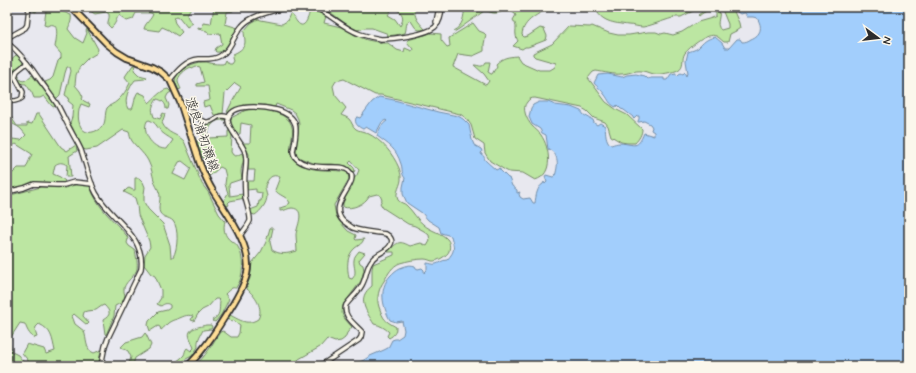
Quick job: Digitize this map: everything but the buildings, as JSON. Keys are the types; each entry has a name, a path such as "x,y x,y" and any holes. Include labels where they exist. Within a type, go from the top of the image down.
{"main road":[{"name":"渡良浦初瀬線","path":"71,7 107,44 117,52 127,58 152,67 161,72 170,80 176,92 200,164 208,183 240,236 245,249 248,261 245,281 207,345 188,366"}],"street":[{"path":"7,38 25,28 29,7"},
{"path":"170,80 186,63 219,57 226,52 242,25 251,19 261,14 287,7"},
{"path":"314,7 358,33 377,38 393,38 423,33 433,28 438,23 441,16 442,7"},
{"path":"438,23 436,22 439,7"},
{"path":"7,43 16,49 57,104 80,148 96,194 133,237 140,250 142,259 141,268 108,338 101,366"},
{"path":"7,94 8,100 10,101 19,100 22,98 23,92 15,77 17,71 27,63"},
{"path":"240,236 250,221 245,198 244,182 247,159 244,150 228,124 228,117 237,110 248,107 255,106 277,110 289,116 294,122 296,129 293,151 296,160 311,165 341,167 351,173 351,180 338,208 340,217 344,222 354,228 386,234 391,238 392,242 389,247 370,261 363,285 344,308 346,314 362,332 361,337 356,343 320,366"},
{"path":"183,111 194,112 199,119 207,122 218,116 228,117"},
{"path":"7,192 34,184 64,185 74,182 92,184"}],"green space":[{"path":"32,7 52,7 71,15 68,29 75,38 83,43 87,29 98,49 97,53 87,59 80,66 76,75 75,85 83,97 82,99 90,104 89,107 81,104 79,110 79,122 84,131 94,132 103,126 107,108 121,97 130,83 125,77 133,65 135,66 134,70 139,75 147,77 145,79 135,80 126,98 128,109 132,109 138,92 145,95 149,103 163,91 168,89 171,92 166,98 169,105 168,109 166,109 161,100 157,99 152,108 154,117 160,119 163,113 165,114 162,123 164,127 169,132 178,136 184,141 202,184 208,192 219,214 225,221 225,234 236,244 240,251 242,261 242,272 239,282 236,288 232,288 225,294 229,299 221,315 215,322 212,320 217,317 219,312 220,301 218,299 215,299 208,307 202,310 194,321 191,320 193,316 186,316 173,320 161,330 158,326 150,331 148,325 149,321 158,312 170,308 170,305 164,304 161,306 157,304 161,298 161,290 155,276 151,274 144,265 145,255 150,247 149,241 138,215 135,198 124,192 129,188 135,190 135,178 139,178 143,182 145,187 144,202 148,209 163,224 170,245 171,257 173,257 175,253 177,244 175,224 173,221 160,213 160,194 154,182 150,165 146,157 130,138 129,132 123,130 97,148 86,150 83,149 70,123 73,105 68,101 69,98 65,95 71,71 70,67 67,67 60,95 57,98 55,98 45,82 53,77 58,61 61,58 61,54 55,47 57,35 56,28 54,25 44,25 46,11 37,8 36,12 31,10","holes":["149,120 173,140 167,149 162,149 153,144 147,136 146,126 147,121","182,161 191,168 185,180 173,174 179,162"]},
{"path":"90,7 192,7 187,15 193,23 187,27 179,17 175,17 175,23 182,32 178,36 162,27 159,31 144,29 153,14 136,13 133,19 127,21 119,15 111,28 108,25 109,14 106,12 95,14 90,11"},
{"path":"214,7 232,7 233,11 227,12 225,24 238,28 227,47 220,52 215,51 216,48 222,44 220,33 209,34 207,31 198,29 198,27 202,28 203,23 211,24"},
{"path":"327,7 414,7 417,19 425,29 417,29 410,20 408,21 405,33 387,36 388,34 372,28 357,30 350,27 327,11","holes":["394,8 401,13 403,18 400,26 395,19 388,15"]},
{"path":"465,7 502,7 501,12 498,13 484,11 454,32 453,31 461,24"},
{"path":"509,7 551,7 528,21 522,35 524,37 528,36 540,28 544,29 547,36 546,40 522,49 513,46 518,41 516,36 516,26 513,20 516,15 510,10"},
{"path":"595,7 701,7 681,17 676,17 643,27 608,21 600,16"},
{"path":"710,7 718,9 718,24 721,30 728,28 728,24 721,7 732,7 740,28 730,34 728,42 724,42 717,36 713,35 704,38 685,53 680,68 673,72 651,74 644,71 639,71 624,74 612,74 596,71 593,72 588,78 606,102 627,115 642,129 638,140 635,143 621,142 611,136 605,122 594,118 582,108 531,98 525,105 525,114 532,126 544,140 548,154 548,167 545,173 535,180 523,173 509,172 490,161 485,153 484,145 475,139 471,125 466,118 460,114 381,95 375,95 344,79 336,81 333,86 335,95 346,108 341,115 349,119 356,129 377,139 397,163 401,177 397,191 398,200 405,204 422,223 445,237 449,243 450,248 448,253 439,259 434,261 426,259 412,260 397,264 392,268 378,293 379,307 383,317 396,327 396,331 389,338 387,336 389,332 374,324 364,305 364,295 372,286 373,264 394,255 394,252 387,251 398,243 410,246 421,243 427,246 430,241 429,235 383,208 380,203 382,200 380,195 377,194 369,196 365,202 358,206 350,208 343,207 343,203 359,170 351,161 349,163 354,168 355,171 353,172 346,166 316,164 297,156 296,149 299,124 295,113 291,110 276,104 275,107 250,104 234,109 229,113 227,112 241,87 235,83 225,93 223,114 214,115 210,105 204,107 203,102 210,100 208,86 197,86 197,84 204,82 200,67 191,67 180,75 178,82 181,89 178,90 175,82 178,74 184,68 192,64 206,62 223,64 225,60 228,64 231,64 233,61 233,54 241,50 245,44 244,31 251,23 258,19 282,24 287,21 290,14 300,25 302,25 306,22 310,10 312,9 326,16 324,23 341,27 367,40 388,43 397,50 404,52 405,48 412,51 413,49 407,42 408,40 431,33 441,34 441,40 447,47 450,46 449,38 473,23 479,31 486,35 484,51 473,56 458,54 453,67 486,85 489,81 474,65 482,66 486,62 490,62 488,72 492,74 497,66 496,64 501,60 508,57 517,56 521,62 539,70 550,70 555,67 556,63 535,57 533,53 552,44 569,26 592,26 618,35 656,32 673,35 682,32 698,22 716,16 716,13 709,11 699,16 698,15"},
{"path":"16,55 23,59 23,63 14,73 11,74 7,72 7,61 8,62"},
{"path":"17,75 19,75 19,78 23,81 32,75 56,105 54,107 52,106 44,96 34,98 26,84 21,83 18,80"},
{"path":"7,109 17,126 27,126 27,123 32,124 36,114 39,114 61,147 67,151 76,145 77,151 69,156 71,177 66,177 67,165 64,163 58,163 55,165 53,174 65,181 64,183 34,182 7,190 7,176 18,168 26,168 32,154 16,144 12,147 7,156 7,140 8,142 12,139 21,140 26,135 21,129 9,121"},
{"path":"259,109 275,112 287,118 291,125 292,132 291,154 295,161 309,168 342,171 347,172 348,174 349,179 334,205 336,216 348,231 356,235 356,240 364,239 350,255 348,266 349,278 352,279 355,274 355,256 359,251 365,253 359,260 363,265 364,270 361,281 343,305 342,313 344,318 352,327 345,338 341,341 335,342 327,339 320,347 299,359 296,362 297,366 194,366 205,354 220,332 223,331 231,337 237,337 240,325 233,320 232,322 227,319 230,315 247,322 258,319 260,311 258,302 247,289 247,285 250,278 252,263 261,252 270,228 273,228 270,242 272,250 284,254 297,251 296,235 300,215 296,209 292,208 280,211 280,208 290,203 275,190 280,177 272,176 269,179 265,186 267,199 265,204 255,215 251,214 250,210 258,207 259,201 261,201 262,193 256,192 256,189 247,190 247,181 254,181 255,170 248,170 249,154 243,143 250,143 251,125 241,123 240,134 233,128 231,118 246,110"},
{"path":"224,117 225,120 215,122 213,124 209,129 207,136 209,138 228,137 228,131 230,131 232,136 231,152 236,156 242,153 244,158 241,169 242,179 230,183 229,185 230,196 243,194 244,198 230,201 228,203 229,205 227,206 223,202 228,193 225,184 226,177 224,169 220,167 211,175 208,175 208,172 214,164 210,156 203,158 198,147 197,140 202,141 206,125"},
{"path":"78,184 90,186 101,207 127,236 127,243 135,250 137,269 124,287 125,295 123,302 115,306 114,316 106,335 103,320 108,317 109,312 104,305 96,310 84,312 83,316 89,323 87,325 74,314 72,316 75,324 84,331 87,344 91,352 94,353 101,350 99,362 94,366 31,366 22,353 27,344 44,349 46,354 55,351 53,342 51,335 43,326 39,324 36,327 35,331 37,337 34,338 28,332 25,324 20,323 9,342 12,352 18,355 25,364 24,366 7,366 7,196 41,187 65,188"},
{"path":"206,325 211,325 212,327 211,329 203,330 198,340 198,347 192,356 178,366 170,366 184,355 187,348 191,351 194,348 189,335 191,330"},
{"path":"145,333 151,345 149,349 135,358 133,365 129,364 131,357 128,351 121,347 126,342 142,337"}],"water":[{"path":"737,7 909,7 909,360 904,366 351,366 388,348 392,340 403,335 404,330 402,321 396,322 390,320 385,309 383,292 384,286 390,276 395,271 409,265 415,266 418,269 422,268 424,273 427,270 427,263 437,264 447,260 454,249 451,236 441,233 439,227 407,203 403,194 405,178 397,154 392,147 377,136 380,128 387,121 382,122 376,133 366,127 363,129 361,128 356,123 356,118 360,118 372,102 379,97 458,116 463,119 469,125 474,145 481,149 481,154 486,161 496,170 499,168 509,178 512,186 517,190 517,193 520,192 520,197 523,199 530,198 533,203 535,203 539,187 544,182 545,184 547,182 545,177 546,175 553,177 555,176 557,161 555,154 548,149 546,135 532,124 529,117 533,105 539,102 548,102 555,105 571,107 581,111 597,125 600,123 605,126 607,139 611,145 620,143 635,145 642,138 644,133 654,136 654,132 651,130 652,127 650,124 644,121 638,122 639,116 634,119 617,105 616,107 610,103 604,93 594,83 598,75 608,74 622,77 636,74 644,76 647,79 664,78 664,80 667,80 671,74 676,73 677,76 685,72 687,76 686,61 688,52 698,48 707,40 715,37 725,48 729,48 737,39 740,39 742,42 746,42 759,33 760,25 757,18 747,17 745,13 740,14 737,12"}]}
